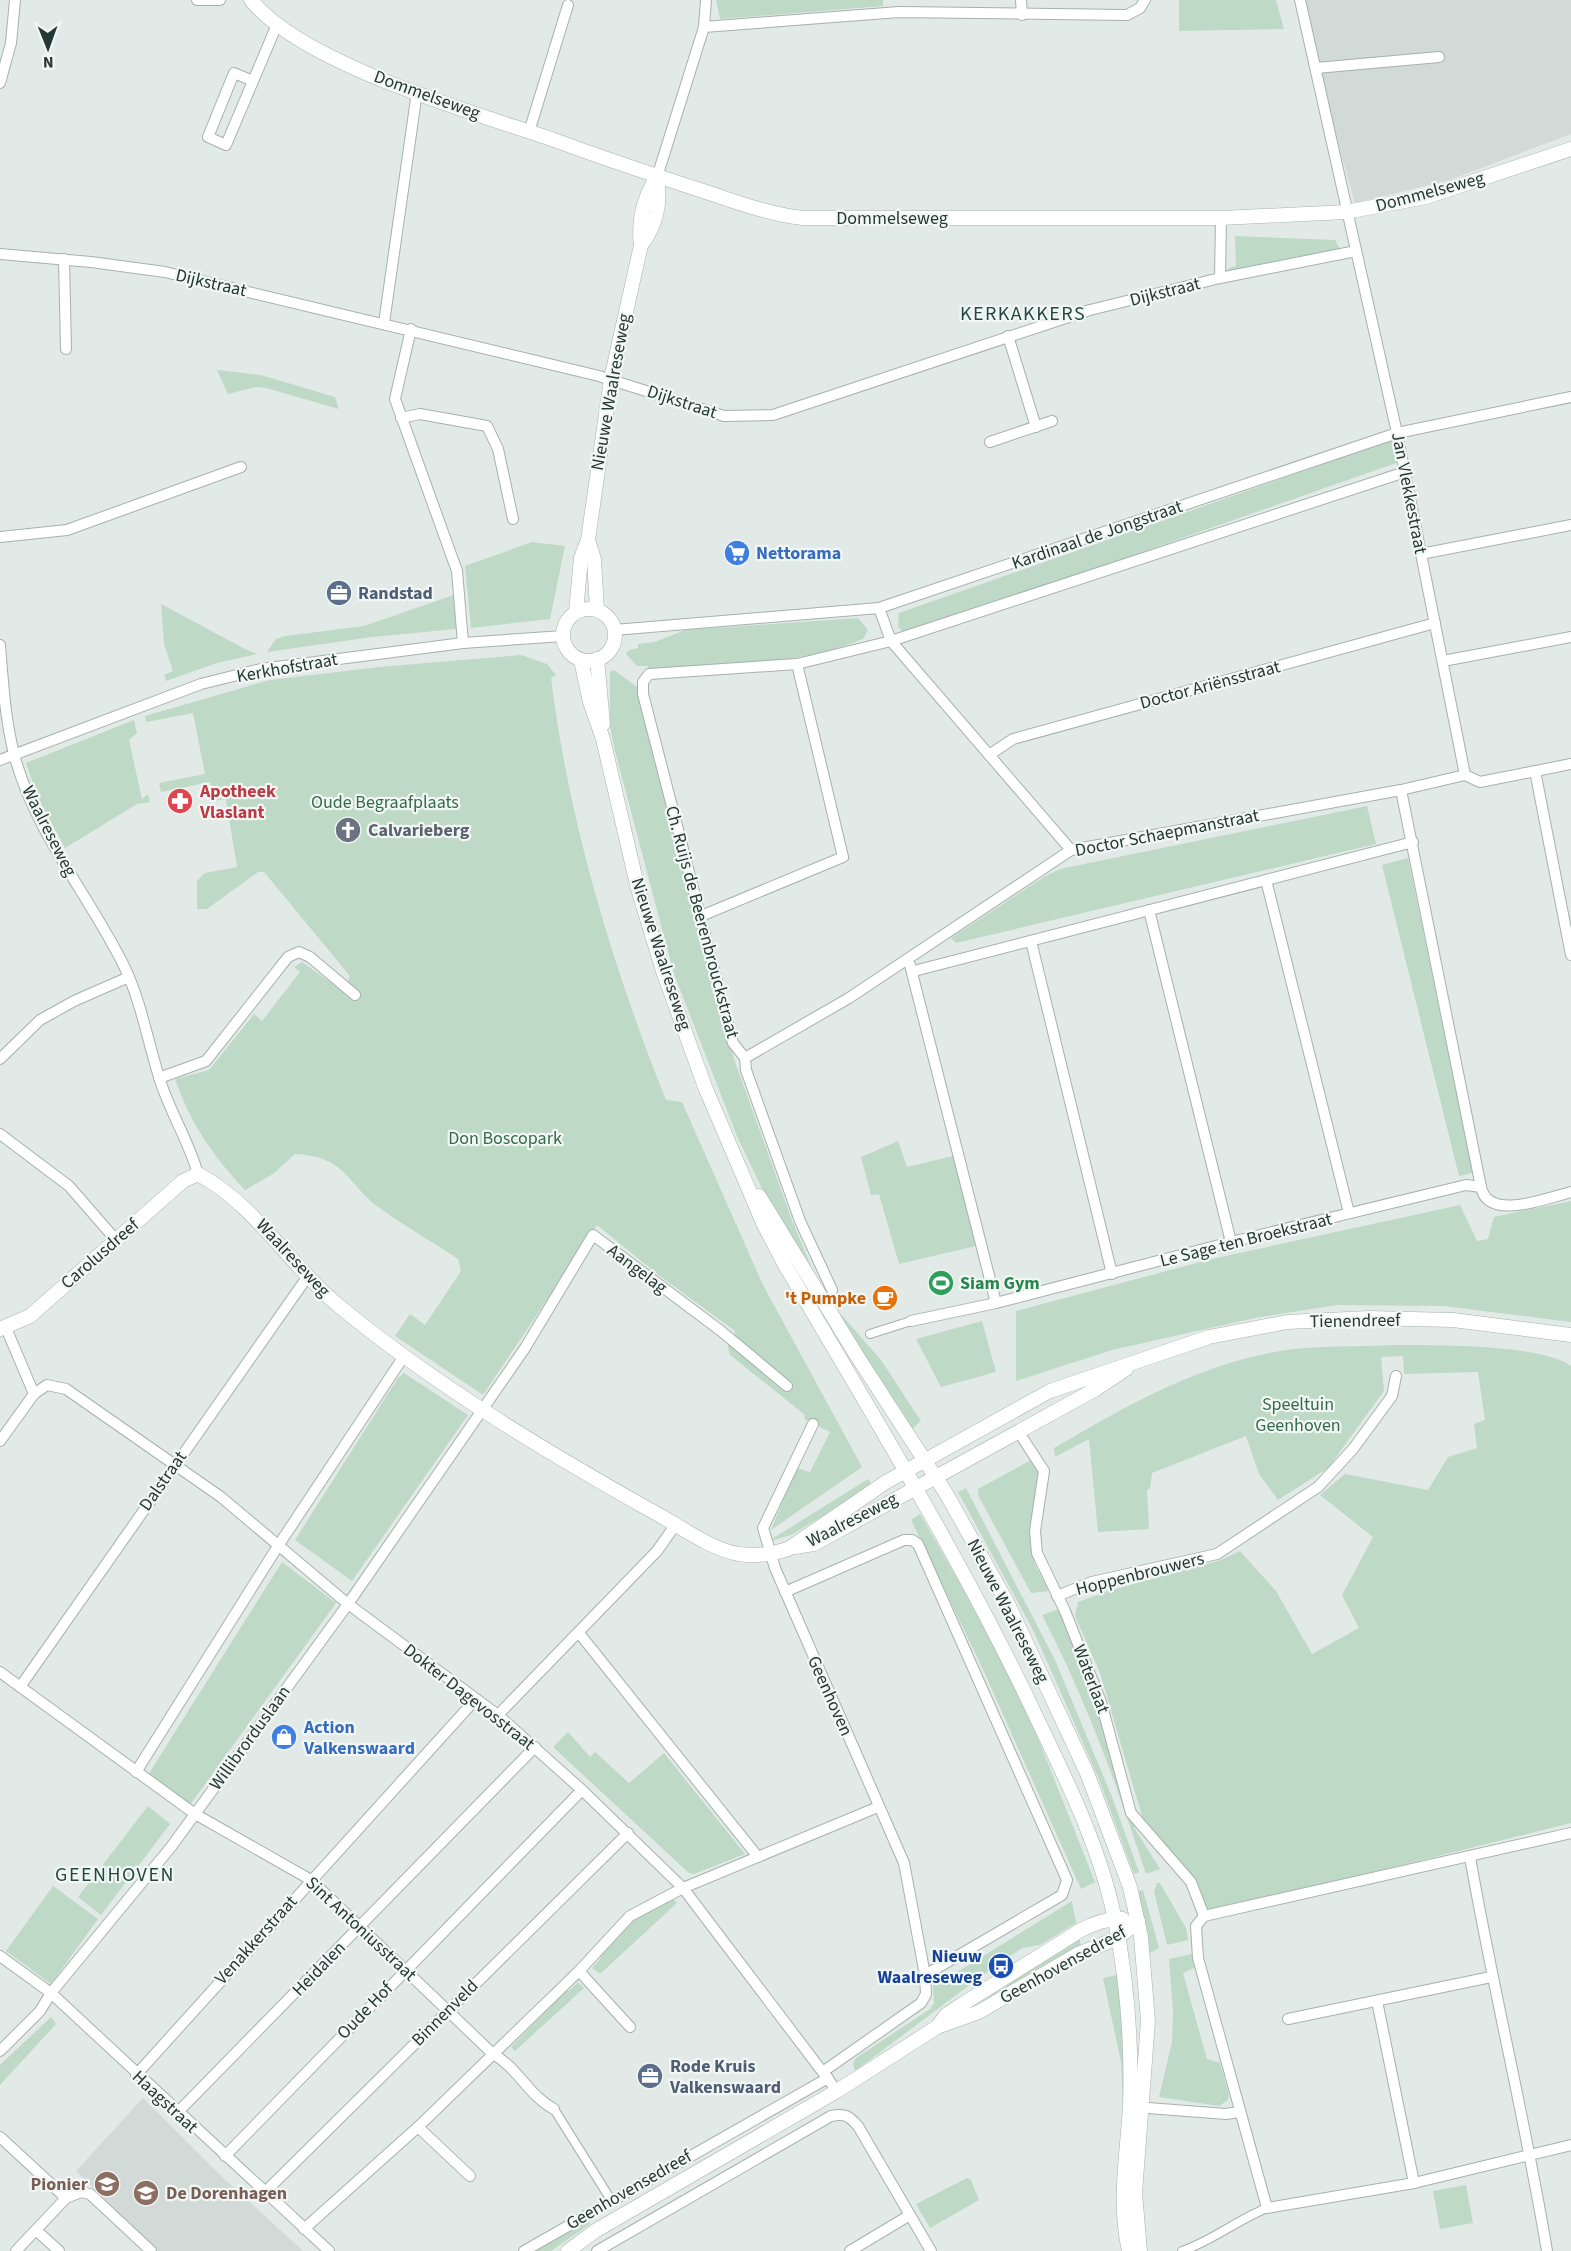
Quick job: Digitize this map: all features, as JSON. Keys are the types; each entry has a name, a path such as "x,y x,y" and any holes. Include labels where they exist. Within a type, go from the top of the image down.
{"street":[{"path":"0,83 14,24 15,0"},
{"path":"197,0 220,0"},
{"name":"Dommelseweg","path":"251,0 277,24 309,45 359,70 657,177 759,211 803,218 1221,218 1346,212 1426,197 1571,149"},
{"path":"657,177 704,27 706,0"},
{"path":"898,0 899,12"},
{"path":"1021,0 1022,15"},
{"path":"704,27 899,12 1127,15 1140,8 1145,0"},
{"name":"Jan Vlekkestraat","path":"1300,0 1339,168 1350,234 1356,251 1398,433 1466,775"},
{"path":"529,132 568,5"},
{"path":"253,81 234,73 208,137 226,145 253,81 277,24"},
{"path":"1316,68 1439,57"},
{"path":"384,323 417,92"},
{"name":"Nieuwe Waalreseweg","path":"576,612 581,558 588,540 611,379 641,245 639,230 647,192 657,177"},
{"path":"1220,279 1221,218"},
{"name":"Dijkstraat","path":"0,254 64,259 165,272 611,379 724,416 773,415 1090,310 1220,279 1356,251"},
{"path":"64,259 66,349"},
{"path":"411,330 395,399 457,571 463,643"},
{"path":"1008,336 1036,427"},
{"name":"Kardinaal de Jongstraat","path":"615,630 879,609 1398,433 1571,397"},
{"path":"401,418 420,414 487,426 498,449 513,519"},
{"path":"990,442 1052,421"},
{"path":"0,537 67,530 241,467"},
{"name":"Kardinaal de Jongstraat","path":"643,682 649,674 797,664 891,641 1405,472"},
{"path":"1421,554 1571,525"},
{"name":"Nieuwe Waalreseweg","path":"588,540 594,559 597,610"},
{"path":"879,609 891,641 1071,850"},
{"path":"597,610 608,616 615,630 612,647 597,659 581,660 568,651 563,636 566,623 576,612 597,610"},
{"name":"Doctor Ariënsstraat","path":"988,755 1013,739 1435,622"},
{"name":"Kerkhofstraat","path":"11,756 201,684 242,674 318,661 463,643 563,636"},
{"path":"1443,662 1571,637"},
{"name":"Waalreseweg","path":"0,645 11,756 36,812 129,977 146,1024 159,1078 198,1174 219,1185 255,1218 338,1305 404,1356 482,1410 676,1524 738,1554 771,1554 813,1544 915,1487"},
{"name":"Nieuwe Waalreseweg","path":"597,659 603,739"},
{"name":"Nieuwe Waalreseweg","path":"581,660 590,702 603,739 638,889 663,971 705,1087 785,1265 906,1471 985,1612 1067,1781 1092,1843 1115,1918 1129,2029 1136,2107 1135,2193 1140,2251"},
{"path":"701,916 843,857 797,664"},
{"name":"Ch. Ruijs de Beerenbrouckstraat","path":"643,682 643,694 733,1043 745,1058 746,1070 801,1221 832,1290"},
{"name":"Doctor Schaepmanstraat","path":"745,1058 849,998 1071,850 1401,790 1466,775 1480,782 1571,764"},
{"path":"1534,771 1571,955"},
{"path":"1401,790 1483,1197 1492,1205 1506,1207 1571,1192"},
{"path":"914,971 1413,842"},
{"path":"1266,880 1349,1214"},
{"path":"1149,910 1231,1242"},
{"path":"1031,940 1112,1274"},
{"path":"159,1078 206,1061 288,957 299,952 310,957 355,995"},
{"path":"908,959 914,971 996,1303"},
{"path":"0,1059 39,1020 74,1001 129,977"},
{"path":"0,1134 69,1186 116,1240"},
{"name":"Nieuwe Waalreseweg","path":"738,1163 857,1356 926,1460 1008,1604 1087,1773 1130,1887 1138,1921 1146,1976 1148,2021 1123,2199 1129,2251"},
{"name":"Carolusdreef","path":"3,1328 30,1316 183,1180 198,1174"},
{"name":"Le Sage ten Broekstraat","path":"911,1322 996,1303 1231,1242 1466,1185 1481,1187"},
{"name":"Aangelag","path":"482,1410 525,1348 592,1235 721,1331 787,1386"},
{"name":"Dalstraat","path":"20,1688 308,1276"},
{"name":"Tienendreef","path":"906,1471 1050,1391 1209,1337 1287,1322 1369,1318 1453,1320 1571,1335"},
{"path":"870,1334 911,1322"},
{"path":"0,1441 34,1394 3,1328"},
{"path":"136,1772 278,1546 404,1356"},
{"name":"Tienendreef","path":"915,1487 1096,1389 1143,1358"},
{"name":"Hoppenbrouwers","path":"1057,1596 1092,1582 1217,1554 1318,1487 1353,1449 1392,1396 1396,1376"},
{"name":"Dokter Dagevosstraat","path":"34,1394 47,1385 66,1389 221,1497 348,1604 498,1715 628,1833 683,1888 837,2091"},
{"name":"Willibrorduslaan","path":"0,2051 40,2011 51,1993 171,1847 348,1604 482,1410"},
{"name":"Geenhoven","path":"813,1424 763,1528 785,1592 904,1863 925,1975"},
{"name":"Waterlaat","path":"1018,1431 1044,1471 1035,1531 1037,1553 1101,1702 1131,1813 1191,1882 1204,1916"},
{"name":"Waalreseweg","path":"788,1549 906,1471"},
{"path":"498,1715 657,1551 676,1524"},
{"path":"785,1592 904,1540 912,1540 918,1544 1068,1880 1062,1895 925,1975"},
{"path":"579,1633 758,1857"},
{"name":"Sint Antoniusstraat","path":"0,1672 195,1814 310,1880 493,2054 506,2061 542,2103 555,2109 611,2200"},
{"name":"Venakkerstraat","path":"136,2075 475,1700"},
{"name":"Heidalen","path":"177,2113 534,1747"},
{"name":"Oude Hof","path":"225,2156 582,1790"},
{"path":"304,2229 418,2127 579,1971 630,1916 683,1888 879,1806"},
{"name":"Binnenveld","path":"264,2193 628,1833"},
{"path":"1267,2208 1239,2112 1195,1943 1196,1926 1204,1916 1571,1833"},
{"path":"1470,1857 1491,1977 1531,2154 1547,2251"},
{"name":"Geenhovensedreef","path":"937,2027 946,2015 1036,1956 1092,1924 1115,1918 1138,1921"},
{"name":"Geenhovensedreef","path":"568,2251 595,2231 837,2091 937,2027 979,2013 1078,1954 1118,1938 1138,1921"},
{"name":"Haagstraat","path":"0,1956 51,1993 136,2075 329,2251"},
{"path":"579,1971 630,2027"},
{"name":"Geenhovensedreef","path":"524,2251 826,2075 921,2003 926,1994 925,1975"},
{"path":"1288,2019 1491,1977"},
{"path":"1377,2001 1414,2183"},
{"path":"1136,2107 1226,2114 1239,2112"},
{"name":"Geenhovensedreef","path":"597,2251 831,2116 848,2116 858,2126 910,2215"},
{"path":"418,2127 470,2176"},
{"path":"0,2137 66,2198"},
{"path":"1182,2251 1199,2246 1245,2217 1267,2208 1414,2183 1571,2145"},
{"path":"16,2251 66,2198 81,2192 90,2194 151,2251"},
{"path":"850,2251 910,2215 931,2251"},
{"path":"37,2231 59,2251"}],"shaded area":[{"path":"1298,0 1571,0 1571,134 1450,180 1355,203"},
{"name":"De Dorenhagen","path":"143,2098 216,2171 303,2251 158,2251 76,2171"}],"green space":[{"path":"716,0 883,0 883,6 720,19"},
{"path":"1179,0 1276,0 1284,29 1179,31"},
{"path":"1235,236 1335,240 1340,249 1232,272 1227,269 1236,266"},
{"path":"217,370 261,375 335,397 339,409 266,388 256,387 228,394"},
{"path":"1392,440 1399,462 905,635 898,626 899,613"},
{"path":"532,542 565,546 550,619 471,628 465,566"},
{"path":"454,595 456,629 372,637 267,652 276,639 285,636 364,626"},
{"path":"161,604 257,654 217,663 166,681 164,675 173,671 164,644"},
{"path":"858,618 868,630 863,639 811,655 757,663 648,669 648,666 637,666 626,654 629,650 638,648 638,644 655,642 685,630"},
{"name":"Don Boscopark","path":"521,655 547,664 556,675 551,678 559,732 581,840 628,998 666,1100 682,1102 763,1285 862,1467 771,1530 796,1468 810,1472 830,1432 804,1419 805,1415 730,1355 727,1342 734,1336 735,1331 656,1273 597,1225 483,1395 395,1336 410,1314 425,1325 461,1271 458,1259 381,1209 344,1173 326,1160 295,1154 273,1174 245,1190 222,1164 195,1125 175,1079 209,1070 254,1014 262,1021 300,972 294,967 302,962 343,991 350,976 264,872 258,872 207,909 197,909 197,881 205,873 237,867 226,799 214,801 210,782 161,792 159,783 205,774 193,713 146,722 145,716 270,680 379,667"},
{"path":"614,670 637,687 734,1059 793,1223 811,1266 831,1303 881,1360 921,1421 911,1430 777,1220 737,1136 674,974 615,751 610,726 610,672"},
{"path":"134,720 137,733 129,740 142,799 148,794 150,802 137,804 65,848 38,798 26,763"},
{"path":"1367,806 1376,844 956,943 951,938 1060,869"},
{"path":"1408,858 1473,1173 1459,1176 1382,865"},
{"path":"898,1141 907,1167 953,1156 976,1246 899,1264 879,1194 871,1195 861,1157"},
{"path":"1571,1201 1571,1322 1444,1306 1337,1305 1255,1318 1112,1350 1016,1381 1016,1311 1212,1259 1460,1205 1477,1241 1488,1239 1494,1217"},
{"path":"982,1321 996,1372 941,1387 916,1339"},
{"name":"Speeltuin Geenhoven","path":"1394,1345 1486,1347 1513,1350 1537,1353 1571,1366 1571,1823 1209,1913 1147,1827 1142,1816 1100,1673 1075,1616 1078,1602 1108,1591 1221,1560 1240,1551 1276,1591 1312,1654 1359,1628 1342,1595 1373,1537 1320,1495 1345,1474 1428,1490 1448,1457 1477,1448 1474,1424 1485,1420 1478,1372 1404,1374 1403,1356 1381,1357 1384,1391 1328,1468 1278,1500 1259,1474 1246,1436 1152,1473 1150,1489 1147,1490 1149,1529 1098,1532 1089,1439 1055,1457 1054,1448 1163,1389 1249,1357 1294,1349"},
{"path":"404,1373 468,1415 352,1581 295,1540 398,1378"},
{"path":"1033,1459 1040,1472 1033,1553 1035,1565 1049,1591 1031,1593 978,1495 978,1489"},
{"path":"868,1479 873,1486 791,1535 767,1542"},
{"path":"966,1488 1055,1660 1112,1797 1139,1872 1134,1874 1098,1777 1034,1632 958,1492"},
{"path":"920,1514 977,1613 1030,1718 1095,1882 1081,1889 981,1665 911,1520"},
{"path":"282,1562 336,1603 190,1805 148,1775"},
{"path":"1059,1609 1090,1679 1136,1831 1160,1869 1146,1874 1099,1742 1058,1646 1042,1615"},
{"path":"568,1732 590,1757 595,1752 629,1783 664,1753 745,1854 694,1874 689,1873 553,1747"},
{"path":"148,1806 170,1824 101,1915 78,1897"},
{"path":"1157,1883 1160,1883 1186,1928 1188,1940 1167,1945 1154,1891"},
{"path":"53,1886 98,1919 51,1984 6,1951"},
{"path":"1143,1890 1159,1948 1150,1953 1138,1891"},
{"path":"672,1898 677,1903 600,1974 592,1968 601,1958 600,1956 642,1912"},
{"path":"1072,1901 1076,1923 1040,1945 1022,1948 995,1966 855,2071 853,2063 856,2058 930,2009 934,2003 933,1984 964,1968"},
{"path":"1079,1936 1081,1946 955,2016"},
{"path":"1192,1954 1194,1968 1183,1973 1207,2059 1220,2063 1229,2095 1228,2100 1219,2106 1159,2097 1172,2042 1173,2011 1169,1959"},
{"path":"1117,1975 1122,1996 1125,2107 1123,2107 1121,2062 1103,1978"},
{"path":"578,1982 584,1988 515,2051 511,2047 567,1990 569,1991"},
{"path":"51,2017 56,2024 0,2085 0,2065"},
{"path":"967,2178 971,2180 979,2200 930,2228 916,2204"},
{"path":"1466,2185 1473,2223 1440,2229 1433,2191"},
{"path":"588,2220 590,2224 551,2251 534,2251"}],"place":[{"name":"Nettorama","path":"737,553"},
{"name":"Randstad","path":"339,593"},
{"name":"Apotheek Vlaslant","path":"180,801"},
{"name":"Calvarieberg","path":"348,830"},
{"name":"Siam Gym","path":"941,1283"},
{"name":"'t Pumpke","path":"885,1298"},
{"name":"Action Valkenswaard","path":"284,1737"},
{"name":"Nieuw Waalreseweg","path":"1001,1966"},
{"name":"Rode Kruis Valkenswaard","path":"650,2076"},
{"name":"Pionier","path":"107,2184"},
{"name":"De Dorenhagen","path":"146,2193"}],"district":[{"name":"KERKAKKERS","path":"1023,314"},
{"name":"GEENHOVEN","path":"115,1875"}],"park label":[{"name":"Oude Begraafplaats","path":"385,802"}]}
